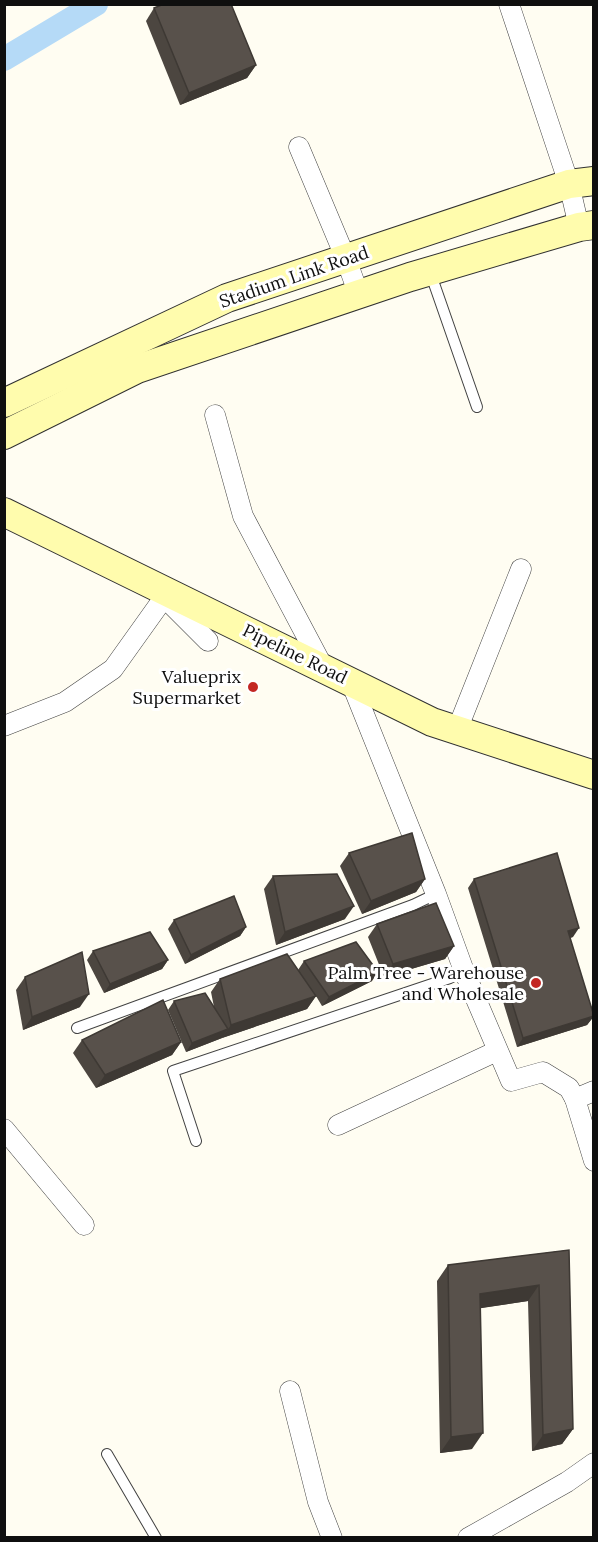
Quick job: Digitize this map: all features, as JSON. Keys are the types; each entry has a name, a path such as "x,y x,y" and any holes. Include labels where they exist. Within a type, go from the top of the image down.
{"street":[{"path":"509,4 581,183 586,226"},
{"path":"299,147 359,295"},
{"name":"Stadium Link Road","path":"4,403 227,298 581,183"},
{"name":"Stadium Link Road","path":"4,435 137,369 430,272 586,226"},
{"path":"215,415 243,516 324,669"},
{"name":"Pipeline Road","path":"4,512 166,595 432,722 594,775"},
{"path":"457,730 521,569"},
{"path":"4,726 65,702 113,669 166,595 208,641"},
{"path":"351,682 436,894 464,971 511,1081 543,1072 569,1088 575,1099 594,1161"},
{"path":"338,1125 497,1051"},
{"path":"575,1099 594,1090"},
{"path":"4,1129 84,1225"},
{"path":"290,1391 318,1502 332,1538"},
{"path":"468,1538 491,1532 594,1463"}],"lane":[{"path":"430,272 477,407"},
{"path":"77,1028 402,909 436,894"},
{"path":"196,1141 173,1071 450,978 464,971"},
{"path":"107,1454 156,1538"}],"building":[{"path":"164,4 231,4 256,65 189,93 154,8"},
{"path":"412,833 425,879 371,901 349,853"},
{"name":"Palm Tree - Warehouse and Wholesale","path":"557,853 579,928 568,931 594,1016 523,1038 474,879"},
{"path":"337,874 354,906 285,932 273,876"},
{"path":"234,896 246,927 191,955 174,920"},
{"path":"436,903 454,946 393,964 377,924"},
{"path":"150,932 168,960 110,984 93,951"},
{"path":"356,942 378,972 329,997 304,961"},
{"path":"82,952 89,994 32,1017 25,977"},
{"path":"287,954 316,996 231,1025 220,979"},
{"path":"205,993 228,1029 192,1043 174,1001"},
{"path":"163,1000 181,1042 105,1075 82,1040"},
{"path":"569,1250 573,1429 543,1435 539,1285 480,1294 483,1433 451,1437 448,1265"}],"waterway":[{"path":"4,59 96,4"}],"place":[{"name":"Valueprix Supermarket","path":"253,687"},
{"name":"Palm Tree - Warehouse and Wholesale","path":"536,983"}]}
